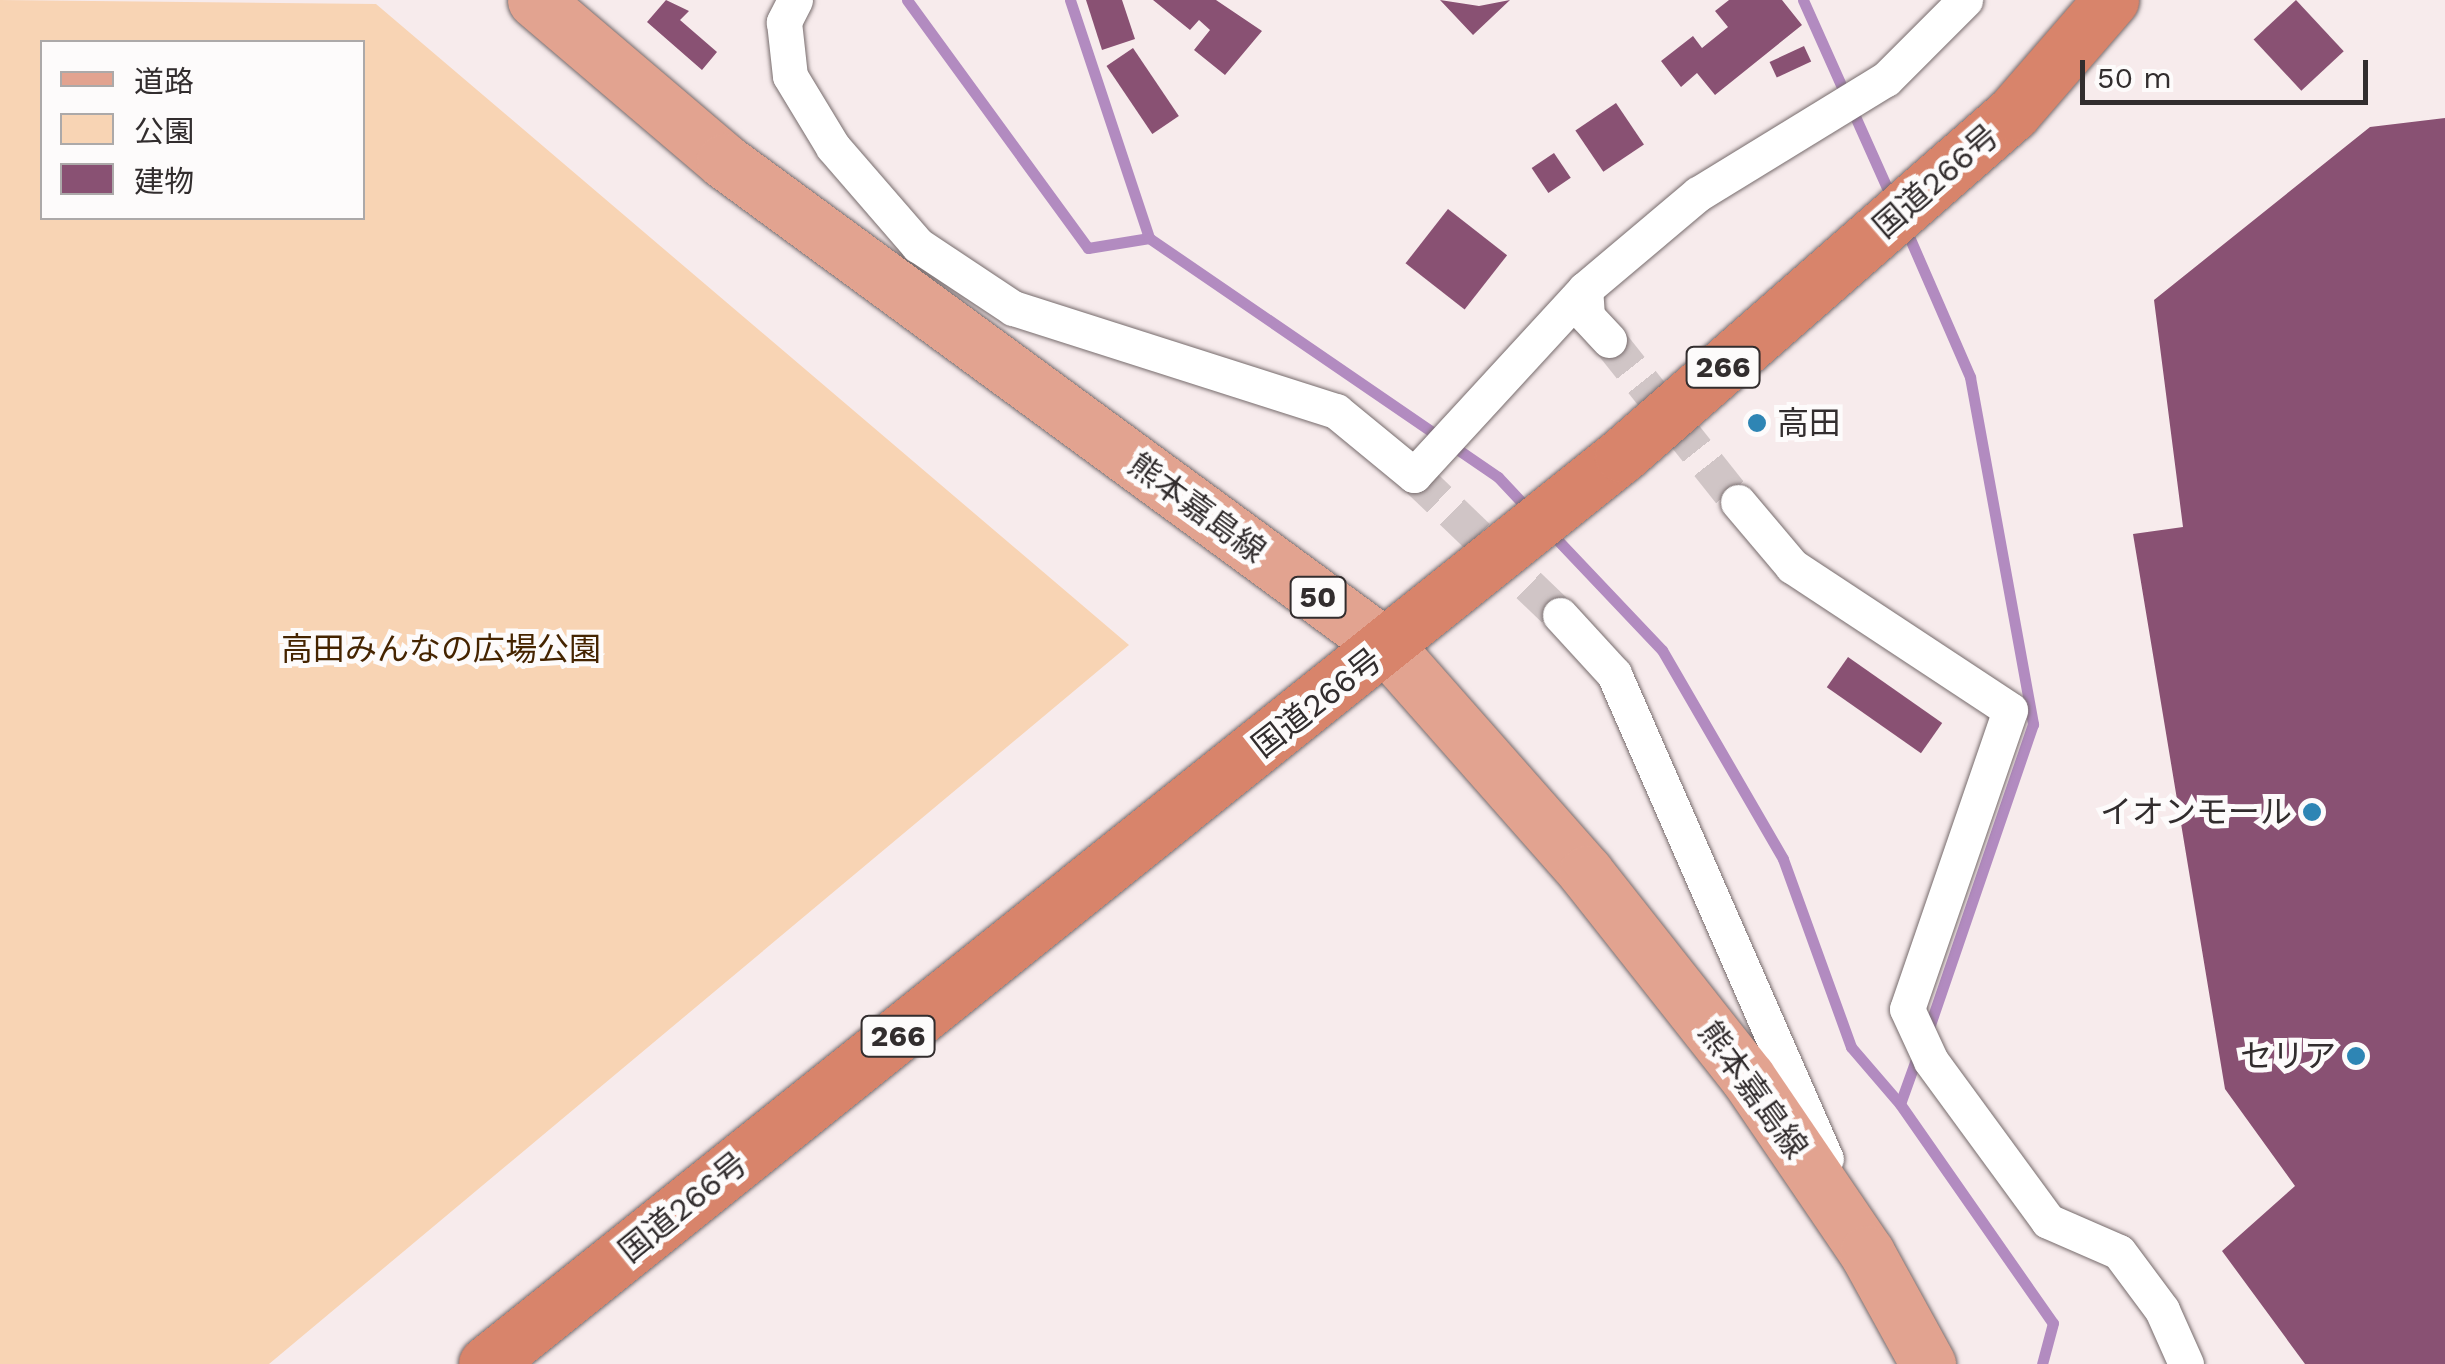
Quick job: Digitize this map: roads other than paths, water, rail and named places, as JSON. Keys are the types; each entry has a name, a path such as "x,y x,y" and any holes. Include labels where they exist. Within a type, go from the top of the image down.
{"highway":[{"name":"国道266号","path":"486,1364 1387,648 1622,455 2014,114 2111,0"}],"main road":[{"name":"熊本嘉島線","path":"535,0 724,161 1387,648 1586,872 1748,1078 1867,1253 1928,1364"}],"street":[{"path":"795,0 784,22 790,76 833,148 918,244 1013,308 1336,411 1414,476 1585,289 1698,194 1886,79 1964,0"},
{"path":"1585,289 1587,316 1609,340"},
{"path":"1738,502 1792,566 2010,710 1907,1009 1931,1060 2048,1221 2118,1252 2162,1310 2186,1364"},
{"path":"1560,615 1614,674 1867,1253"}],"waterway":[{"path":"907,0 1088,248 1149,238"},
{"path":"1070,0 1149,238 1498,477 1529,510"},
{"path":"1803,0 1892,199"},
{"path":"1904,225 1970,377 2033,724 1927,1034"},
{"path":"1549,531 1662,650 1783,859 1851,1047 1900,1104"},
{"path":"1919,1051 1900,1104 2053,1323 2042,1364"}],"tunnel":[{"path":"1609,340 1738,502"},
{"path":"1414,475 1560,615"}],"place":[{"name":"高田","path":"1757,423"},
{"name":"イオンモール","path":"2312,812"},
{"name":"セリア","path":"2356,1056"}],"park label":[{"name":"高田みんなの広場公園","path":"441,649"}]}
